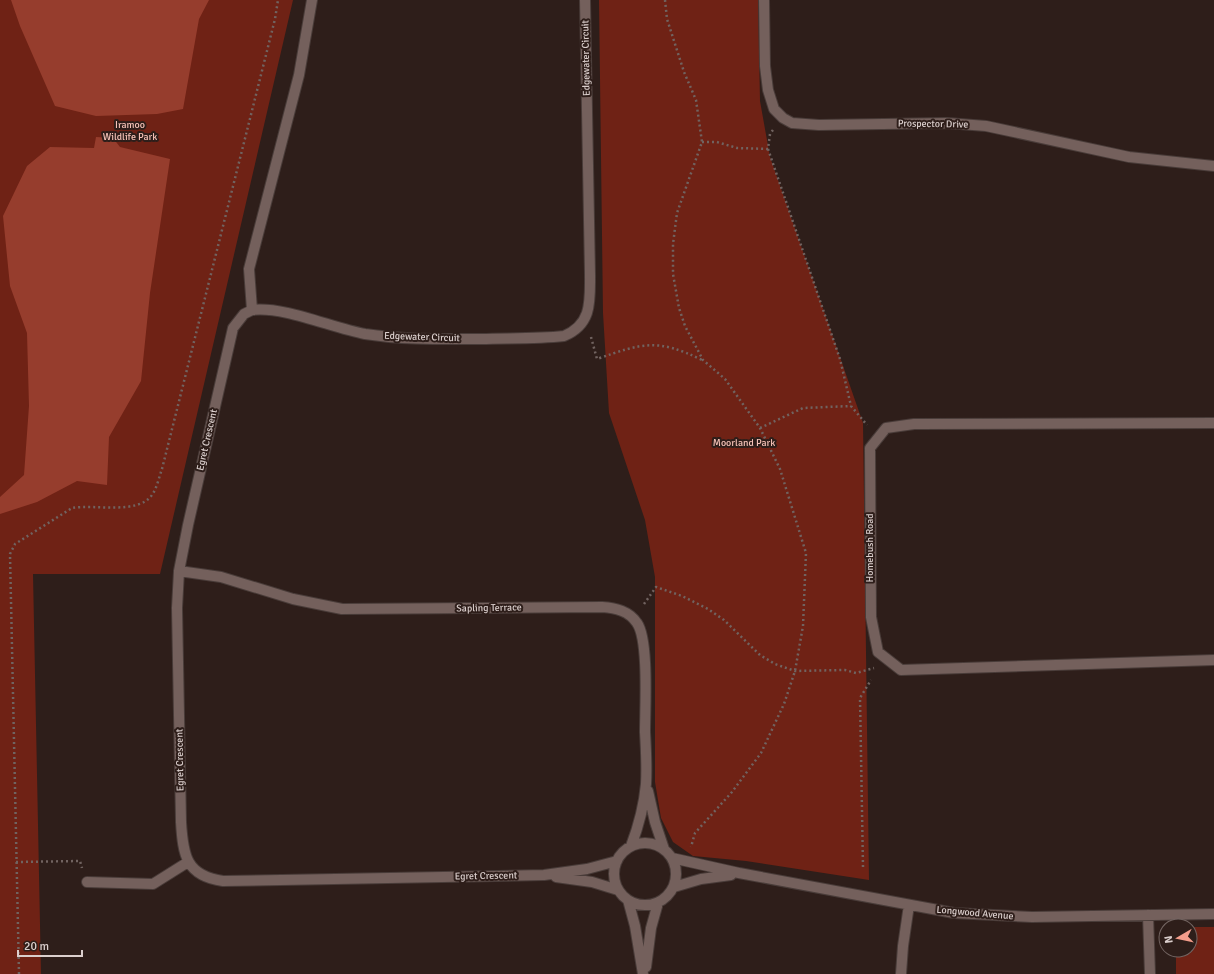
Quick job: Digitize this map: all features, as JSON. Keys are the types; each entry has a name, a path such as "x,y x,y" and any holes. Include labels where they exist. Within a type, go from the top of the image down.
{"street":[{"path":"252,310 249,269 299,75 312,0"},
{"name":"Edgewater Circuit","path":"252,310 263,308 337,328 390,337 447,339 548,338 564,336 573,332 588,312 590,300 585,0"},
{"name":"Prospector Drive","path":"764,0 765,66 768,90 774,109 783,118 792,123 818,125 947,123 986,126 1129,157 1211,164"},
{"name":"Egret Crescent","path":"252,310 244,314 233,328 179,571 177,608 181,822 182,846 188,862 200,874 210,879 223,881 544,875 587,869 617,861"},
{"name":"Homebush Road","path":"1212,422 914,424 886,428 870,448 870,617 878,652 901,670 1214,660"},
{"name":"Sapling Terrace","path":"179,571 221,577 293,599 342,610 602,606 624,611 632,616 638,624 643,642 646,783 642,816 631,846"},
{"name":"Sapling Terrace","path":"646,783 655,822 664,849"},
{"path":"648,843 664,849 672,858 676,872 674,887 665,899 658,903 648,905 637,904 628,900 618,890 614,870 617,861 631,846 648,843"},
{"name":"Longwood Avenue","path":"672,858 688,863 909,905 987,916 1032,917 1214,914"},
{"path":"87,882 153,884 188,862"},
{"name":"Longwood Avenue","path":"674,887 701,879 739,873"},
{"name":"Egret Crescent","path":"544,875 592,882 618,890"},
{"path":"628,900 636,926 644,974"},
{"path":"644,974 651,928 658,903"},
{"path":"901,974 903,946 909,905"},
{"path":"1148,915 1150,974"}],"path":[{"path":"19,974 10,554 15,544 72,508 134,507 146,502 153,494 162,469 211,276 278,0"},
{"path":"665,0 667,19 684,72 696,100 702,142 677,213 673,244 673,274 679,308 685,326 703,360"},
{"path":"774,129 770,134 768,149 840,359 851,406 869,427"},
{"path":"702,142 717,142 737,148 768,149"},
{"path":"593,338 597,359 639,345 658,345 681,350 703,360 725,379 760,428 780,469 806,553 803,626 795,671 775,725 761,753 732,792 695,833 688,863"},
{"path":"760,428 803,408 851,406"},
{"path":"644,604 656,587 682,596 724,620 760,655 774,664 795,671 845,670 856,673 891,662"},
{"path":"863,867 860,698 871,680"},
{"path":"16,862 80,861 87,882"}],"green space":[{"name":"Iramoo Wildlife Park","path":"0,0 293,0 160,574 33,574 41,974 0,974"},
{"name":"Moorland Park","path":"599,0 758,0 760,101 770,157 863,423 869,880 746,861 693,856 673,842 661,818 655,782 655,577 645,520 609,413 603,313"},
{"path":"1198,927 1214,927 1214,974 1176,974 1176,958 1198,958"}],"shaded area":[{"path":"11,0 209,0 199,19 183,109 157,114 96,116 55,106 20,26"},
{"path":"96,137 113,138 120,147 170,159 150,293 141,381 109,437 107,485 77,481 37,502 0,514 0,497 24,475 29,406 27,333 10,286 3,216 27,166 50,147 94,148"}]}
